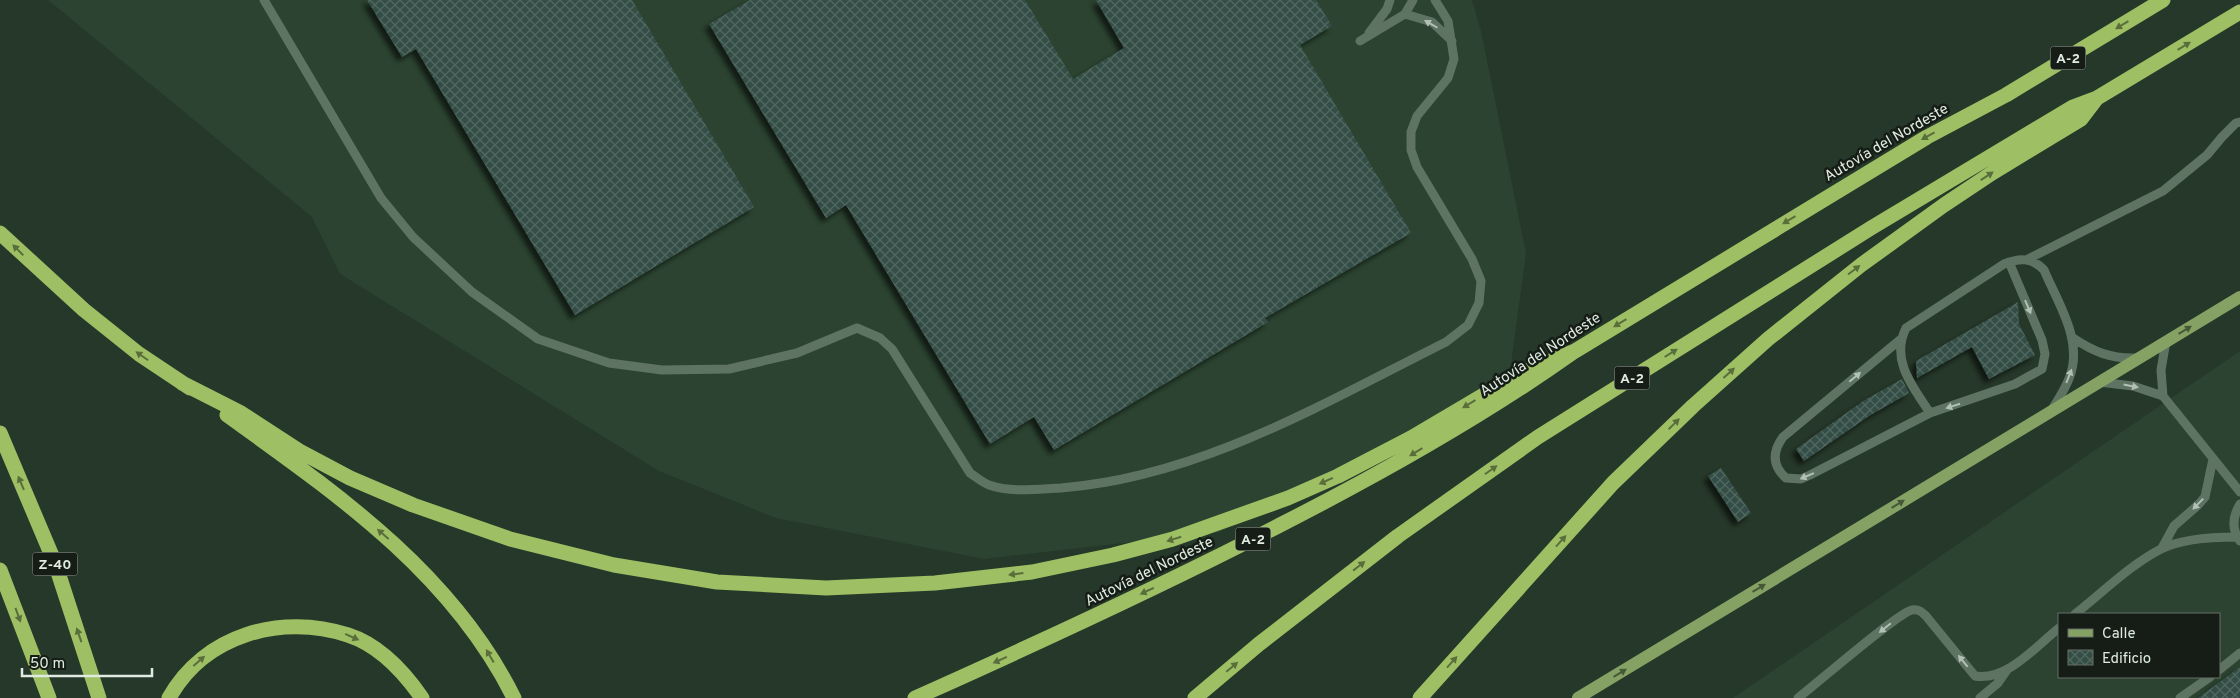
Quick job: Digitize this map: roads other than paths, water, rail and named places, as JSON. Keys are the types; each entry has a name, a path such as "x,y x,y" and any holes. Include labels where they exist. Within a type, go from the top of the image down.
{"highway":[{"name":"Autovía del Nordeste","path":"915,698 1168,581 1332,499 1399,462 1523,388 1575,351 1927,137 2006,95 2163,0"},
{"name":"A-2","path":"1195,698 1259,644 1398,536 1538,437 1871,228 2073,107 2097,98 2240,12"},
{"path":"1420,698 1613,483 1693,406 1754,351 1809,305 1944,205 1992,173 2081,119 2097,98"},
{"path":"0,233 84,310 139,354 318,481 406,554 447,597 480,638 514,698"},
{"path":"182,383 241,413 302,452 350,478 413,505 510,539 614,564 717,582 826,588 935,584 1032,572 1113,555 1173,539 1288,498 1338,476 1411,438 1521,372 1575,351"},
{"name":"Z-40","path":"0,433 55,563 99,698"},
{"path":"0,570 48,698"},
{"path":"169,698 176,685 199,660 225,642 250,633 281,627 314,627 349,635 375,649 395,665 422,698"}],"main road":[{"path":"1578,698 2240,297"}],"lane":[{"path":"264,0 381,198 413,237 472,292 538,339 609,363 662,370 729,369 797,353 857,328 880,338 892,349 970,473 988,485 1012,489 1094,485 1144,474 1201,457 1260,434 1446,342 1468,326 1479,303 1481,281 1472,259 1417,167 1411,150 1411,132 1417,116 1448,78 1454,59 1448,21 1435,0"},
{"path":"1390,0 1387,8 1363,39 1405,14 1413,0"},
{"path":"1405,14 1432,22 1452,42"},
{"path":"2028,259 2163,191 2207,155 2222,137 2236,123 2240,122"},
{"path":"2009,262 2042,340 2046,354 2042,369 2015,384 1930,413 1801,479 1786,478 1776,465 1774,454 1784,437 1901,339 1911,324 2009,262 2016,259 2028,259 2038,264 2044,270 2073,338 2074,358 2069,378 2051,411"},
{"path":"2073,338 2104,355 2115,358 2137,358"},
{"path":"1901,339 1900,352 1906,373 1930,413"},
{"path":"2163,396 2162,370 2166,341"},
{"path":"2098,382 2133,386 2163,396 2240,492"},
{"path":"2162,548 2174,526 2203,501 2208,488 2213,459"},
{"path":"2077,613 2132,569 2162,548 2198,540 2238,539 2234,521 2240,504"},
{"path":"1798,698 1892,623 1912,610 1920,610 1926,616 1975,676 1989,677 2007,670"},
{"path":"1980,698 1998,683 2007,670 2058,629"},
{"path":"2220,669 2240,653"},
{"path":"2180,698 2209,678"}]}
